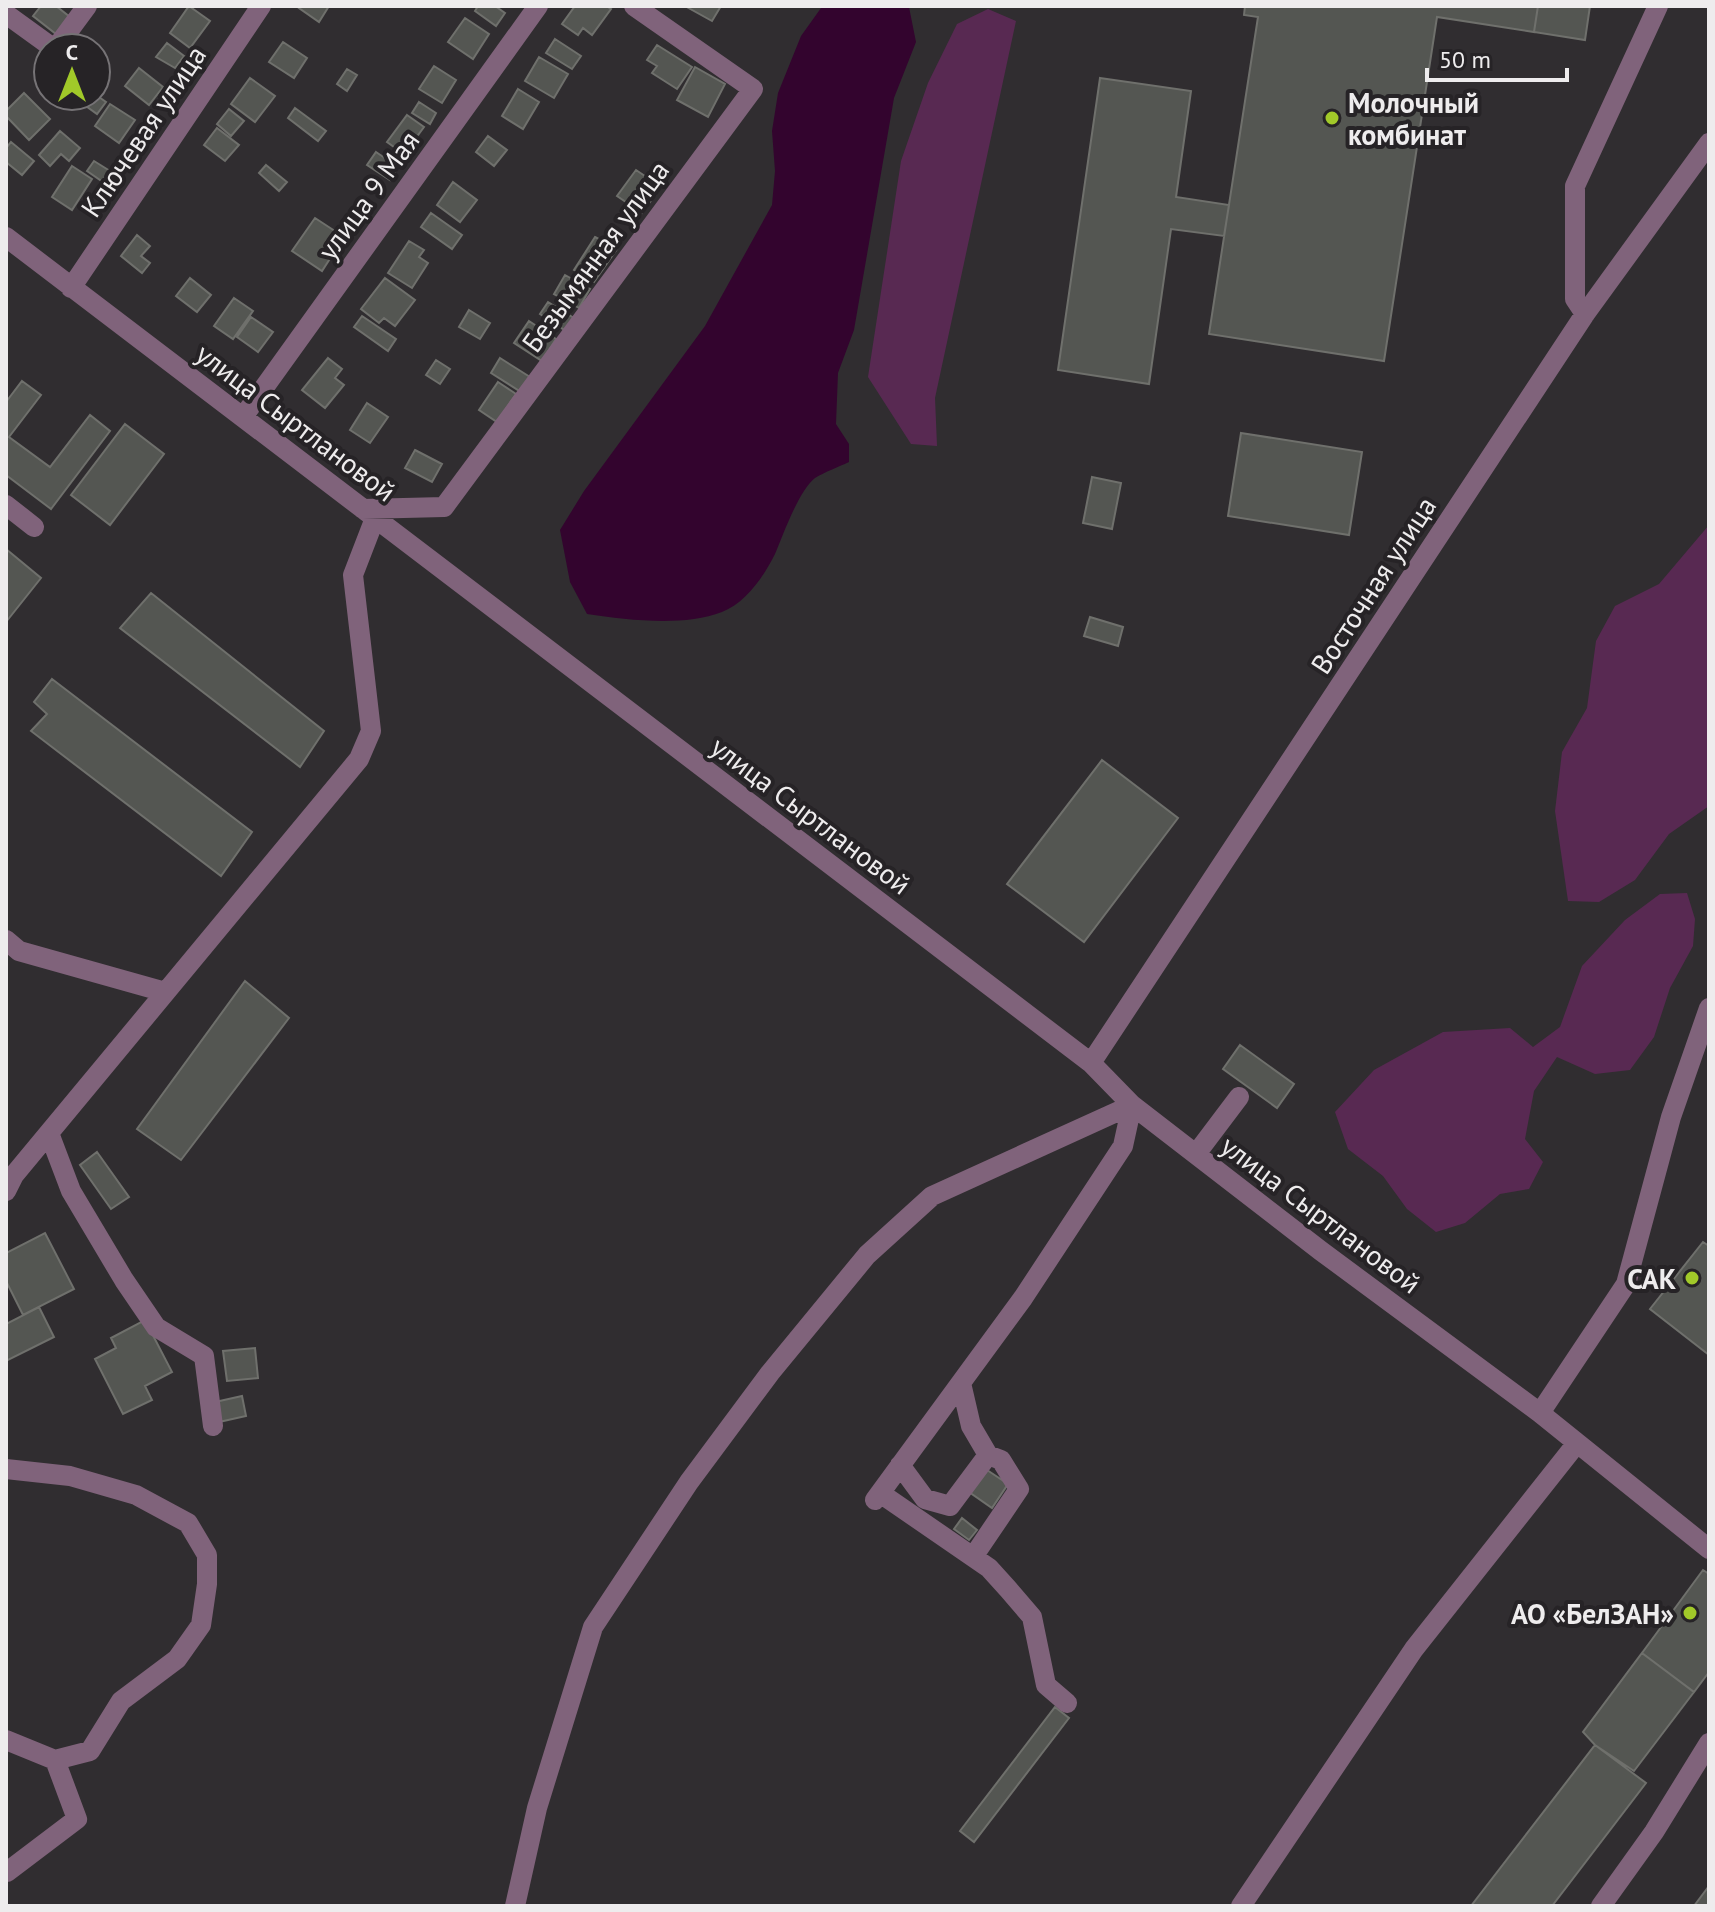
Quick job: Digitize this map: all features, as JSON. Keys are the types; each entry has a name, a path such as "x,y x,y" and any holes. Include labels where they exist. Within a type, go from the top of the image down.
{"street":[{"path":"67,32 87,6"},
{"name":"Ключевая улица","path":"71,288 261,6"},
{"name":"улица 9 Мая","path":"243,417 538,6"},
{"name":"Безымянная улица","path":"369,513 444,507 753,89 634,6"},
{"path":"1585,314 1575,299 1575,186 1658,6"},
{"path":"6,14 32,32"},
{"name":"Восточная улица","path":"1091,1063 1585,314 1709,143"},
{"name":"улица Сыртлановой","path":"6,237 1091,1063 1132,1105 1540,1413 1709,1549"},
{"path":"6,505 34,527"},
{"path":"6,1191 14,1175 359,759 371,731 353,575 369,513"},
{"path":"10,949 165,992"},
{"path":"1540,1413 1626,1284 1671,1117 1709,1008"},
{"path":"1196,1154 1239,1097"},
{"path":"1067,1703 1046,1685 1032,1617 989,1568 877,1496 1023,1298 1123,1146 1132,1105"},
{"path":"515,1906 537,1808 593,1627 689,1482 770,1373 867,1255 932,1196 1132,1105"},
{"path":"49,1133 71,1191 156,1327 204,1356 213,1426"},
{"path":"961,1383 971,1426 988,1455 1001,1460 1019,1489 973,1557"},
{"path":"1241,1906 1414,1649 1577,1443"},
{"path":"900,1465 925,1499 950,1506 988,1455"},
{"path":"6,1469 70,1476 136,1495 188,1523 207,1555 207,1584 201,1625 177,1659 121,1701 90,1751 55,1760 6,1740"},
{"path":"1601,1906 1654,1832 1709,1743"},
{"path":"7,1872 77,1819 55,1760"}],"shaded area":[{"path":"909,7 916,42 894,98 854,330 838,373 836,424 849,444 849,462 809,484 797,502 765,571 753,588 731,608 707,617 673,621 587,614 570,582 560,530 584,491 705,326 772,205 775,171 772,131 778,93 801,36 821,8"},
{"path":"988,9 1016,21 935,398 937,446 911,444 868,377 901,161 928,83 957,24"},
{"path":"1709,525 1709,806 1669,834 1635,880 1599,902 1568,901 1555,811 1562,752 1587,708 1596,641 1615,606 1659,584"},
{"path":"1687,893 1695,919 1693,946 1670,988 1654,1037 1630,1070 1595,1074 1557,1057 1534,1091 1525,1139 1543,1162 1529,1189 1500,1194 1465,1223 1436,1232 1407,1209 1383,1176 1348,1149 1335,1112 1374,1070 1443,1032 1510,1028 1533,1047 1560,1027 1582,966 1625,920 1660,894"}],"building":[{"path":"41,6 56,6 70,17 58,32 53,32 33,16"},
{"path":"189,6 210,21 190,48 170,33"},
{"path":"329,6 319,22 299,8"},
{"path":"478,6 495,6 505,13 496,26 475,11"},
{"path":"575,6 606,6 611,9 592,35 583,28 578,35 562,24"},
{"path":"685,6 721,6 712,21"},
{"name":"Молочный комбинат","path":"1245,6 1538,6 1534,32 1437,17 1384,361 1209,334 1258,17 1244,15"},
{"path":"1538,6 1590,6 1585,40 1534,32"},
{"path":"465,18 489,34 473,59 448,42"},
{"path":"555,39 581,56 572,69 546,53"},
{"path":"283,42 307,58 294,78 269,62"},
{"path":"167,43 184,56 175,68 156,57"},
{"path":"657,45 692,67 677,89 652,73 657,66 647,60"},
{"path":"539,57 568,74 554,98 525,81"},
{"path":"434,66 456,80 442,103 419,89"},
{"path":"695,67 725,84 708,117 677,100"},
{"path":"139,68 163,87 149,105 125,86"},
{"path":"347,69 357,75 347,91 337,84"},
{"path":"250,78 275,96 255,122 231,104"},
{"path":"1100,78 1191,91 1176,197 1229,205 1224,236 1171,229 1149,384 1058,370"},
{"path":"518,89 539,102 523,129 502,116"},
{"path":"24,93 32,101 32,112 43,112 50,119 29,140 6,116 6,111"},
{"path":"419,102 436,113 430,124 412,113"},
{"path":"112,105 135,120 119,143 95,126 105,112 112,112"},
{"path":"295,108 326,131 318,141 288,118"},
{"path":"229,109 244,121 231,136 217,124"},
{"path":"407,115 424,127 404,154 387,142"},
{"path":"217,128 239,145 225,161 204,145"},
{"path":"60,131 80,148 69,161 61,154 50,166 39,155"},
{"path":"488,136 507,150 494,166 476,152"},
{"path":"11,142 34,161 22,175 6,162 6,148"},
{"path":"376,152 398,167 390,180 367,165"},
{"path":"94,161 110,171 103,182 87,171"},
{"path":"266,165 287,182 279,191 259,173"},
{"path":"72,166 92,179 72,210 52,197"},
{"path":"636,170 661,187 642,213 617,196"},
{"path":"453,182 477,200 460,222 437,205"},
{"path":"431,213 462,235 452,249 421,227"},
{"path":"315,218 344,237 322,271 292,251"},
{"path":"137,235 150,246 141,256 150,263 142,273 121,256"},
{"path":"595,237 617,249 594,282 574,270"},
{"path":"409,241 424,250 419,257 428,263 412,288 388,273"},
{"path":"565,275 590,289 579,308 554,294"},
{"path":"190,278 211,295 197,312 176,296"},
{"path":"385,278 415,300 395,326 384,318 379,323 361,309"},
{"path":"234,298 253,311 233,339 214,326"},
{"path":"548,302 574,318 566,331 540,314"},
{"path":"469,310 490,323 480,339 459,327"},
{"path":"362,316 396,339 388,351 354,327"},
{"path":"251,317 273,332 258,352 237,337"},
{"path":"529,321 556,339 542,361 514,343"},
{"path":"328,358 342,369 335,378 344,385 325,408 302,390"},
{"path":"500,358 530,377 521,392 491,373"},
{"path":"436,360 450,369 440,384 426,375"},
{"path":"22,381 41,395 9,437 50,467 90,415 110,431 51,509 6,475 6,402"},
{"path":"498,382 516,394 497,422 479,410"},
{"path":"367,403 388,417 370,443 350,430"},
{"path":"125,424 164,454 110,525 71,495"},
{"path":"1241,433 1362,452 1349,535 1228,516"},
{"path":"415,450 442,464 432,482 405,468"},
{"path":"1092,477 1121,483 1112,529 1083,523"},
{"path":"6,549 41,578 6,622"},
{"path":"151,593 324,731 300,767 120,628"},
{"path":"1090,617 1123,627 1118,646 1084,636"},
{"path":"52,679 252,832 221,876 31,731 47,714 34,702"},
{"path":"1102,760 1178,818 1084,942 1007,884"},
{"path":"245,981 289,1018 181,1160 137,1129"},
{"path":"1240,1045 1294,1084 1277,1108 1223,1069"},
{"path":"97,1152 129,1197 111,1209 80,1165"},
{"path":"45,1233 74,1289 23,1315 6,1281 6,1253"},
{"name":"САК","path":"1703,1242 1709,1246 1709,1355 1650,1309"},
{"path":"39,1307 54,1337 6,1361 6,1324"},
{"path":"145,1320 172,1372 145,1386 152,1400 123,1414 95,1359 116,1348 111,1338"},
{"path":"255,1348 258,1378 227,1381 223,1351"},
{"path":"242,1396 246,1416 219,1422 215,1402"},
{"path":"975,1462 1008,1484 992,1508 959,1485"},
{"path":"962,1518 977,1530 969,1540 954,1529"},
{"name":"АО «БелЗАН»","path":"1703,1570 1709,1574 1709,1672 1694,1692 1642,1653"},
{"path":"1642,1653 1694,1692 1634,1771 1595,1745 1583,1732"},
{"path":"1055,1707 1069,1718 974,1842 960,1831"},
{"path":"1595,1745 1646,1783 1552,1906 1471,1906"},
{"path":"1709,1886 1709,1906 1694,1906"}],"place":[{"name":"Молочный комбинат","path":"1332,118"},
{"name":"САК","path":"1692,1278"},
{"name":"АО «БелЗАН»","path":"1690,1613"}]}
